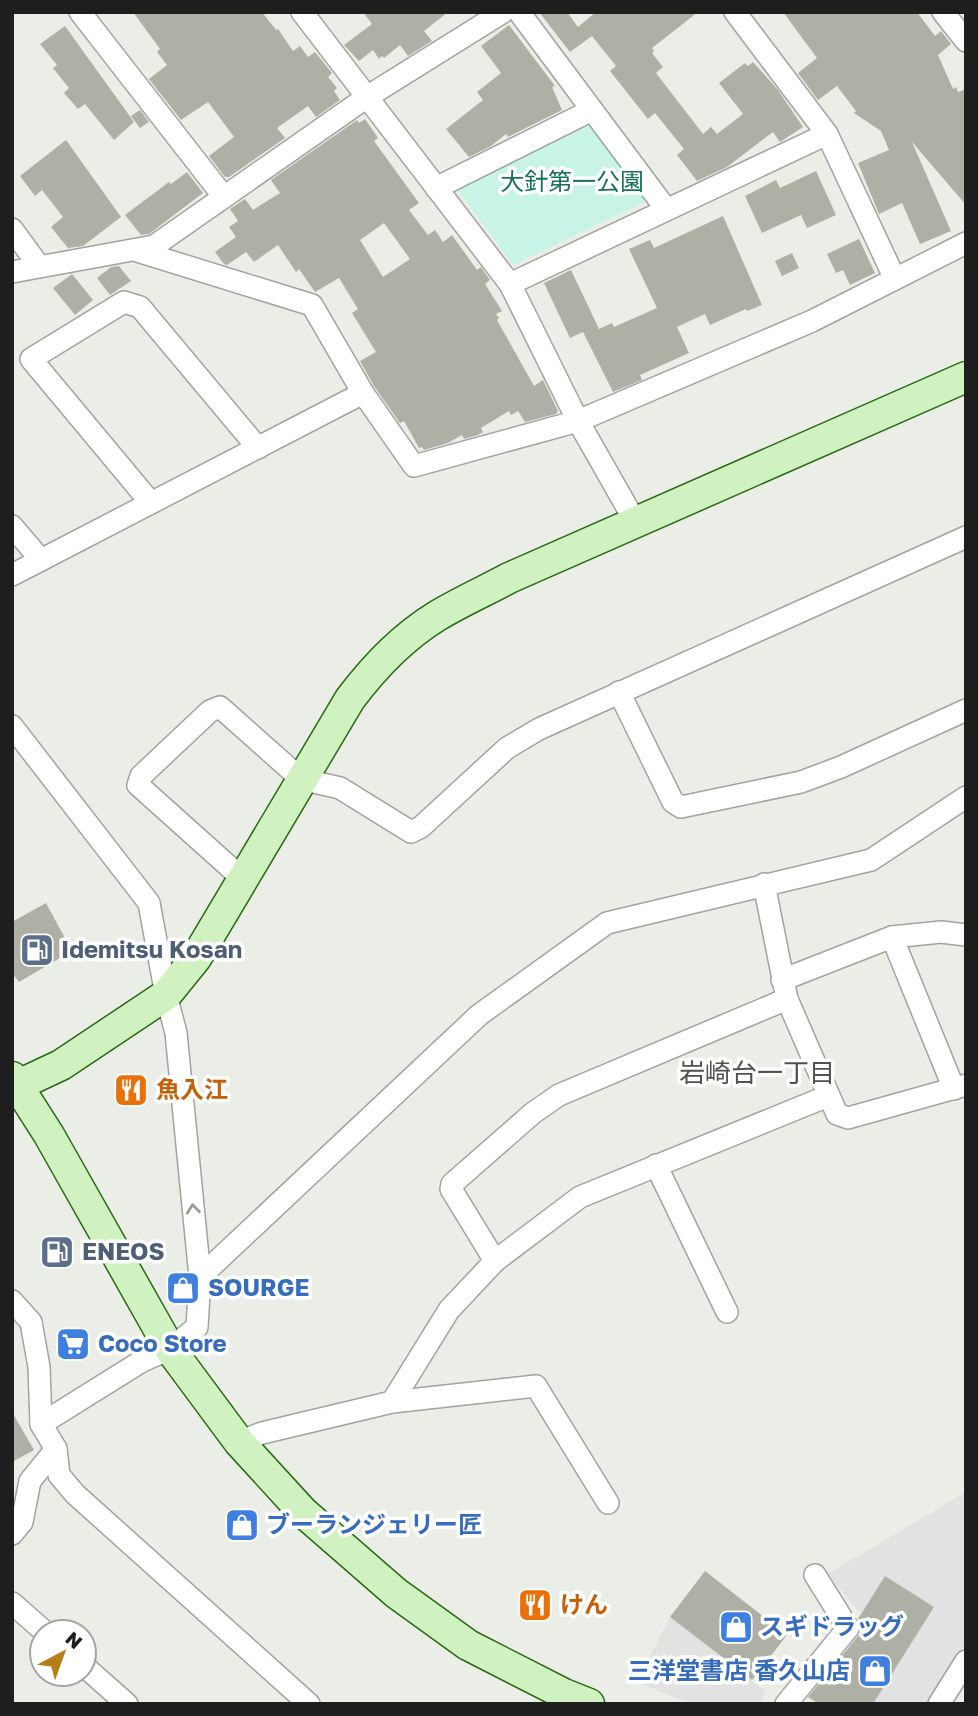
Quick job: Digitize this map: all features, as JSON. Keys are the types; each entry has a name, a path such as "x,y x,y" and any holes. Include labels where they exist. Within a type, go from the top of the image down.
{"street":[{"path":"80,12 224,197"},
{"path":"302,12 510,284 578,421 636,523"},
{"path":"12,272 154,246 367,97 503,12"},
{"path":"519,12 666,209"},
{"path":"735,12 827,134 895,279"},
{"path":"943,12 966,41"},
{"path":"436,188 592,110"},
{"path":"510,284 827,134"},
{"path":"12,229 39,266"},
{"path":"134,250 312,305 363,393 414,466 578,421 812,321 966,243"},
{"path":"151,503 31,359 124,302 140,307 258,448"},
{"path":"589,1704 468,1646 396,1593 303,1512 239,1442 170,1349 49,1135 14,1084 61,1066 166,995 196,958 350,699 408,637 438,616 509,578 964,384"},
{"path":"12,575 363,393"},
{"path":"12,526 41,560"},
{"path":"244,880 138,785 141,776 210,711 220,708 301,779 340,788 411,832 421,827 507,748 539,729 966,537"},
{"path":"619,692 673,802 681,807 801,782 966,710"},
{"path":"12,726 149,904 176,1034 200,1277 197,1327 170,1349 142,1361 41,1424"},
{"path":"200,1277 479,1015 607,923 871,860 966,797"},
{"path":"764,884 784,990 828,1097 837,1114 848,1118 960,1087 892,937"},
{"path":"495,1261 451,1189 452,1184 533,1113 559,1095 892,937 941,932 966,935"},
{"path":"392,1402 449,1310 495,1261 580,1197 828,1097"},
{"path":"656,1165 727,1312"},
{"path":"12,1301 31,1322 39,1367 41,1424 56,1449 60,1475 75,1494 309,1704"},
{"path":"239,1442 262,1433 392,1402 536,1386 608,1503"},
{"path":"12,1534 22,1522 30,1481 56,1449"},
{"path":"786,1704 848,1628 815,1575"},
{"path":"12,1603 29,1618"},
{"path":"939,1704 966,1661"},
{"path":"98,1678 127,1704"}],"green space":[{"name":"大針第一公園","path":"591,117 653,198 513,265 455,186"}],"shaded area":[{"path":"966,1492 966,1642 926,1704 873,1704 934,1607 885,1576 861,1614 828,1574"},
{"path":"670,1617 765,1691 760,1704 691,1704 637,1682"}],"building":[{"path":"133,12 262,12 293,51 300,46 308,57 315,52 332,73 328,77 337,88 334,91 340,100 316,117 308,106 277,128 285,138 229,177 225,177 209,156 234,137 208,102 181,120 149,79 167,65 157,52 160,49"},
{"path":"363,12 448,12 424,31 432,41 408,56 400,45 384,58 382,56 379,59 373,50 359,61 344,45 372,24"},
{"path":"539,12 567,12 578,27 596,12 698,12 652,48 652,53 663,67 656,73 703,134 711,127 717,134 743,114 719,83 745,63 748,66 753,62 778,90 803,127 780,142 773,132 727,167 697,181 677,155 684,149 655,113 648,119 610,71 616,66 592,36 570,52"},
{"path":"783,12 917,12 935,36 941,31 951,44 938,55 953,89 956,87 958,92 966,89 966,205 912,142 951,231 920,244 902,203 879,214 858,163 889,150 881,131 854,113 856,111 837,86 818,100 798,73 817,58"},
{"path":"509,25 555,86 552,87 562,110 508,137 506,134 491,146 469,157 446,129 483,100 477,92 501,73 481,46"},
{"path":"65,26 134,122 114,140 85,104 78,109 64,93 69,88 53,68 57,65 40,44"},
{"path":"140,110 149,122 140,128 131,116"},
{"path":"365,119 378,138 374,141 419,203 409,210 428,235 435,230 443,242 452,235 477,270 481,267 490,280 485,284 502,311 496,314 499,318 497,320 534,386 543,380 558,411 556,414 525,422 518,411 511,415 509,411 481,428 483,432 478,435 464,439 462,435 448,443 424,450 419,448 404,421 400,423 360,361 376,352 352,313 358,309 339,278 315,292 299,269 296,272 278,245 254,262 246,252 227,265 215,252 236,237 229,227 238,221 230,209 245,199 253,210 280,193 271,180 357,120 359,123","holes":["384,223 410,259 383,277 360,240"]},
{"path":"66,140 121,217 83,246 68,248 51,227 63,217 42,190 35,196 20,176"},
{"path":"816,171 836,215 807,228 801,215 762,233 745,196 776,180 780,188"},
{"path":"187,172 203,193 149,234 141,235 125,215"},
{"path":"723,216 762,305 710,325 705,314 677,327 689,353 640,375 642,380 613,392 583,332 570,338 544,283 571,270 599,329 612,323 614,327 657,308 629,249 650,240 654,248"},
{"path":"859,239 875,273 850,285 843,270 836,273 827,254"},
{"path":"792,253 799,268 782,276 775,261"},
{"path":"119,266 131,281 110,295 97,278 111,267"},
{"path":"72,274 93,300 75,315 53,288"},
{"path":"46,903 72,951 19,982 12,973 12,922"},
{"path":"12,1412 34,1450 12,1462"},
{"path":"705,1571 787,1635 752,1680 670,1617"},
{"path":"885,1576 934,1607 873,1704 819,1704 808,1697 858,1636 861,1628 858,1619"}],"place":[{"name":"Idemitsu Kosan","path":"37,950"},
{"name":"魚入江","path":"131,1090"},
{"name":"ENEOS","path":"57,1252"},
{"name":"SOURGE","path":"183,1288"},
{"name":"Coco Store","path":"73,1344"},
{"name":"ブーランジェリー匠","path":"242,1525"},
{"name":"けん","path":"535,1605"},
{"name":"スギドラッグ","path":"736,1627"},
{"name":"三洋堂書店 香久山店","path":"875,1671"}],"district":[{"name":"岩崎台一丁目","path":"757,1073"}]}
